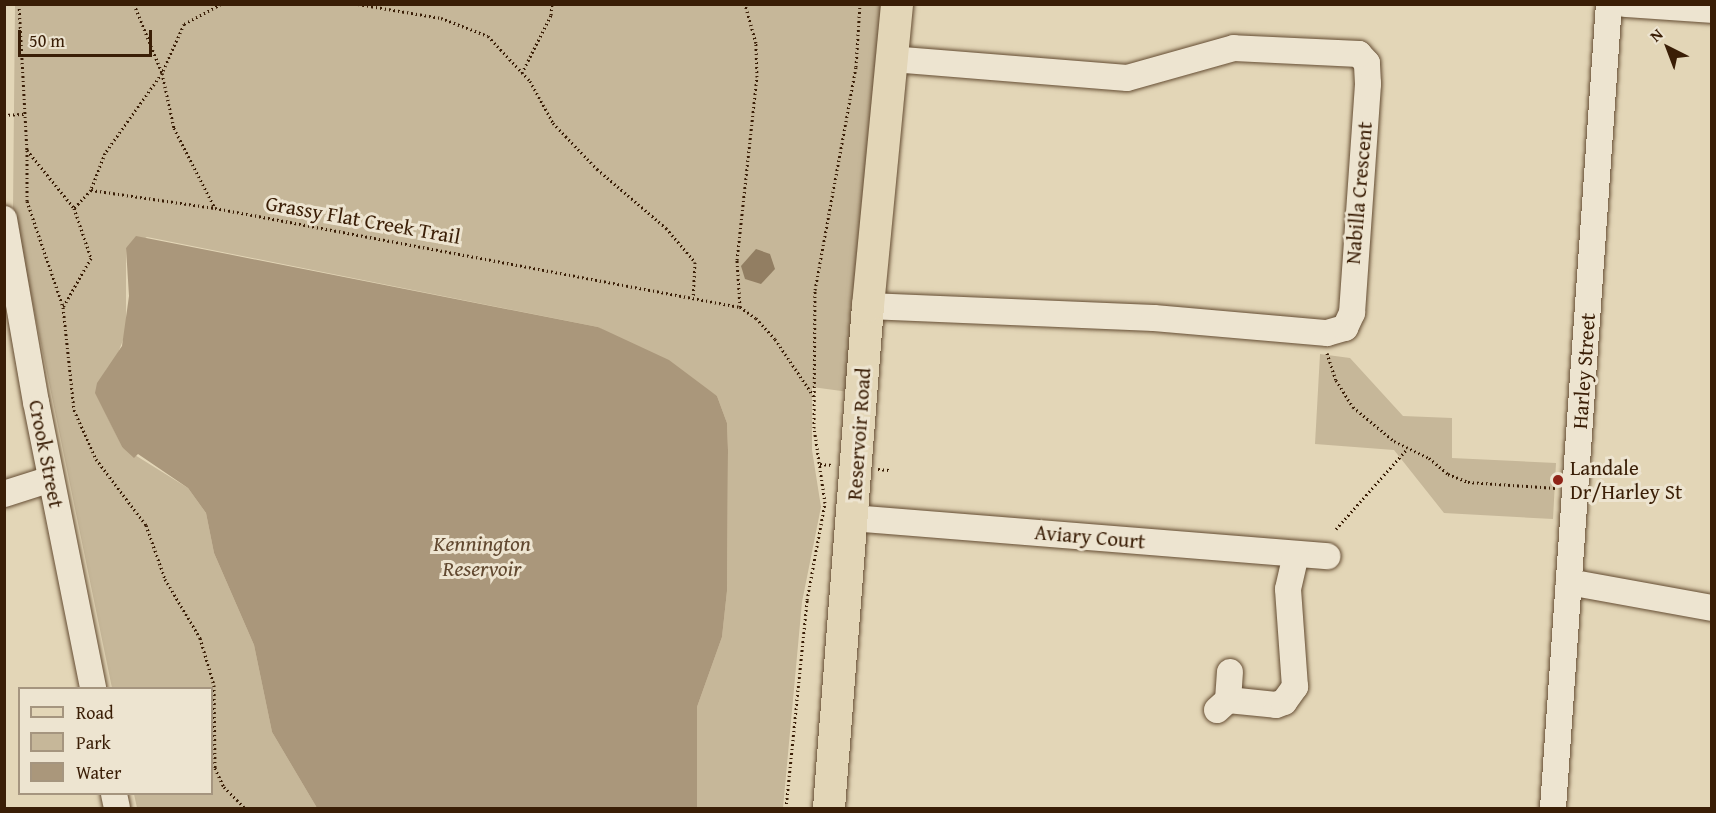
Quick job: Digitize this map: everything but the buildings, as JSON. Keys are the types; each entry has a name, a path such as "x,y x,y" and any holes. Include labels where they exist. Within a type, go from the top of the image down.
{"main road":[{"name":"Reservoir Road","path":"890,4 890,59"},
{"name":"Reservoir Road","path":"829,808 868,306 897,4"}],"street":[{"name":"Harley Street","path":"1553,808 1609,4"},
{"path":"1625,4 1712,10"},
{"name":"Nabilla Crescent","path":"890,59 1127,78 1234,48 1353,52 1364,57 1368,84 1352,313 1345,328 1327,333"},
{"name":"Crook Street","path":"4,219 51,479 93,687"},
{"path":"868,306 1154,318 1327,333"},
{"path":"4,494 51,479"},
{"name":"Aviary Court","path":"852,518 1327,556"},
{"path":"1230,672 1223,705 1276,705 1284,702 1295,687 1288,589 1296,554"},
{"path":"1569,582 1712,608"}],"path":[{"path":"19,4 26,114 27,201 63,308 70,381 81,430 96,459 146,525 165,579 200,638 214,686 215,768 224,788 245,808"},
{"path":"134,4 162,73 174,128 215,208"},
{"path":"74,208 91,190 105,153 162,73 184,24 220,4"},
{"path":"358,4 441,18 488,36 530,81 553,123 597,169 666,228 695,262 693,296"},
{"path":"522,73 551,15 552,4"},
{"path":"740,307 737,260 757,78 756,43 745,4"},
{"path":"786,808 807,600 825,503 822,471 816,450 815,290 856,67 860,4"},
{"path":"4,115 26,114"},
{"path":"27,150 74,208 92,258 63,308"},
{"name":"Grassy Flat Creek Trail","path":"91,190 215,208 693,296 740,307 756,318 775,339 815,398"},
{"path":"1327,333 1331,368 1353,406 1408,448 1429,458 1457,479 1468,482 1575,490"},
{"path":"1336,529 1408,448"}],"green space":[{"path":"15,5 881,5 849,392 812,387 812,450 821,507 802,602 783,808 697,808 697,707 722,637 727,591 727,423 717,396 598,327 147,237 126,248 126,332 117,356 106,370 106,414 122,447 188,488 206,513 214,553 254,645 272,732 317,808 137,808 134,795 213,795 213,687 112,687 13,208"},
{"path":"1320,354 1350,358 1403,416 1452,418 1452,458 1556,463 1553,519 1444,513 1394,450 1315,444"}],"water":[{"name":"Kennington Reservoir","path":"136,236 598,327 669,360 717,396 727,423 727,591 722,637 697,707 697,808 317,808 272,732 254,645 214,553 206,513 188,488 138,454 134,458 122,447 95,393 97,383 122,346 129,296 126,248"}],"place":[{"name":"Landale Dr/Harley St","path":"1558,480"}]}
